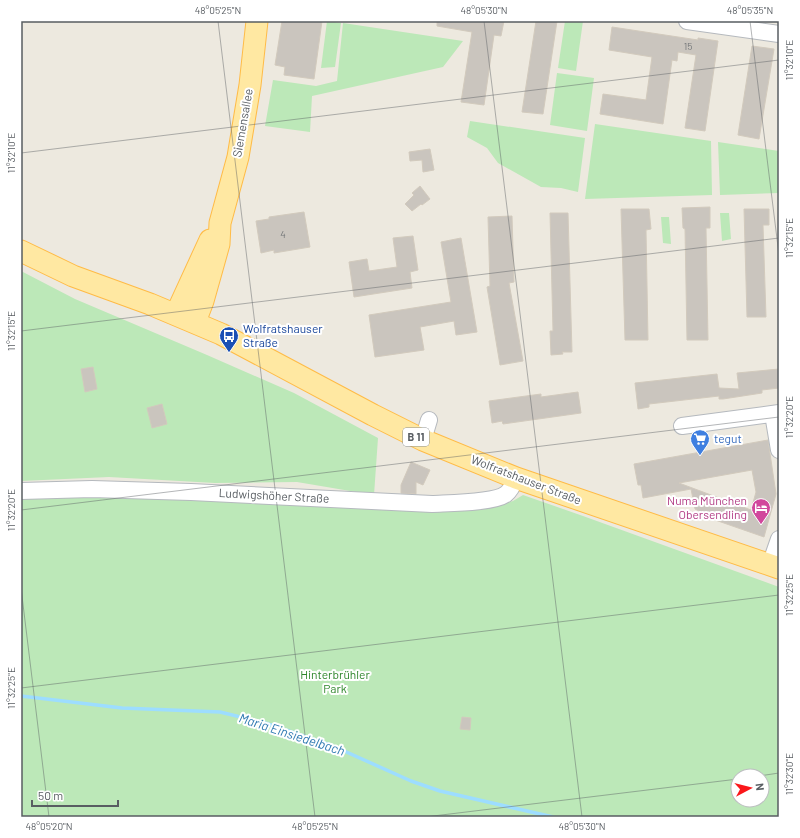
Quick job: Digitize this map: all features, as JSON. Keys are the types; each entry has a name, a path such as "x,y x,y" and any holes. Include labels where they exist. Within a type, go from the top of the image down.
{"main road":[{"name":"Siemensallee","path":"195,322 203,301 219,244 220,223 238,157 250,85 256,21"},
{"name":"Siemensallee","path":"176,314 209,241 220,223"},
{"name":"Wolfratshauser Straße","path":"21,251 73,276 120,292 221,334 373,416 423,440 516,478 775,567"}],"street":[{"path":"687,21 779,34"},
{"path":"682,426 776,414 779,450"},
{"path":"423,440 429,420"},
{"name":"Ludwigshöher Straße","path":"21,491 92,489 432,504 468,502 496,498 506,494 512,488 516,478"},
{"path":"775,567 779,540"}],"green space":[{"path":"327,21 341,23 335,67 321,68"},
{"path":"565,21 583,21 576,71 558,68"},
{"path":"343,23 463,41 443,67 312,96 310,132 265,126 273,80 316,86 337,81"},
{"path":"557,73 594,78 587,131 550,125"},
{"path":"470,121 585,138 578,192 561,188 541,187 498,163 487,148 467,137"},
{"path":"595,124 711,141 712,195 585,199"},
{"path":"718,142 779,151 779,193 720,195"},
{"path":"720,213 729,213 731,239 722,241"},
{"path":"661,217 669,217 671,244 663,243"},
{"path":"21,271 75,299 294,393 378,438 374,495 297,482 215,483 109,477 21,481"},
{"name":"Hinterbrühler Park","path":"93,494 503,504 513,501 523,495 779,587 779,817 21,817 21,496"}],"building":[{"path":"282,21 322,21 314,79 284,75 285,67 275,65"},
{"path":"437,21 504,21 501,36 494,35 484,105 461,102 472,32 437,26"},
{"path":"536,21 557,21 543,114 522,112"},
{"path":"612,27 698,40 698,38 718,41 705,131 685,128 696,55 678,52 677,61 672,60 663,124 600,114 603,94 646,100 652,57 609,50"},
{"path":"752,46 774,49 759,139 738,135"},
{"path":"430,149 434,170 423,172 422,160 410,161 409,152"},
{"path":"420,186 430,199 412,211 405,204 414,195 412,193"},
{"path":"710,207 710,228 706,228 708,340 687,340 685,229 683,228 682,208"},
{"path":"621,209 649,209 651,229 646,230 648,340 625,340"},
{"path":"744,209 769,209 769,225 763,225 766,317 747,317"},
{"path":"304,212 310,247 274,253 274,250 261,253 256,221 269,219 269,217"},
{"path":"550,213 568,213 572,352 562,352 563,354 551,355 550,331 553,331"},
{"path":"512,216 514,282 509,283 523,361 500,365 487,287 490,286 488,217"},
{"path":"413,236 418,270 410,272 412,288 354,297 349,262 367,259 369,271 397,267 393,238"},
{"path":"461,238 477,332 456,335 454,321 420,327 424,350 375,357 369,315 451,302 441,242"},
{"path":"93,367 97,389 85,392 81,369"},
{"path":"779,369 779,388 762,390 762,393 723,399 719,399 719,396 649,404 649,407 638,409 635,383 717,374 719,388 739,389 737,373"},
{"path":"578,392 581,413 503,424 502,421 492,423 489,401 541,394 541,397"},
{"path":"162,404 167,424 152,428 147,408"},
{"path":"768,440 776,494 764,537 698,514 699,511 695,509 691,489 643,498 641,485 638,485 634,464","holes":["752,470 756,492 751,510 679,483"]},
{"path":"411,462 430,470 423,485 416,482 416,494 401,493 401,485"},
{"path":"462,717 471,718 470,730 460,729"}],"waterway":[{"name":"Maria Einsiedelbach","path":"21,696 122,708 220,712 265,723 333,746 411,781 440,791 553,817"}],"place":[{"name":"Wolfratshauser Straße","path":"229,353"},
{"name":"tegut","path":"700,456"},
{"name":"Numa München Obersendling","path":"761,525"}]}
